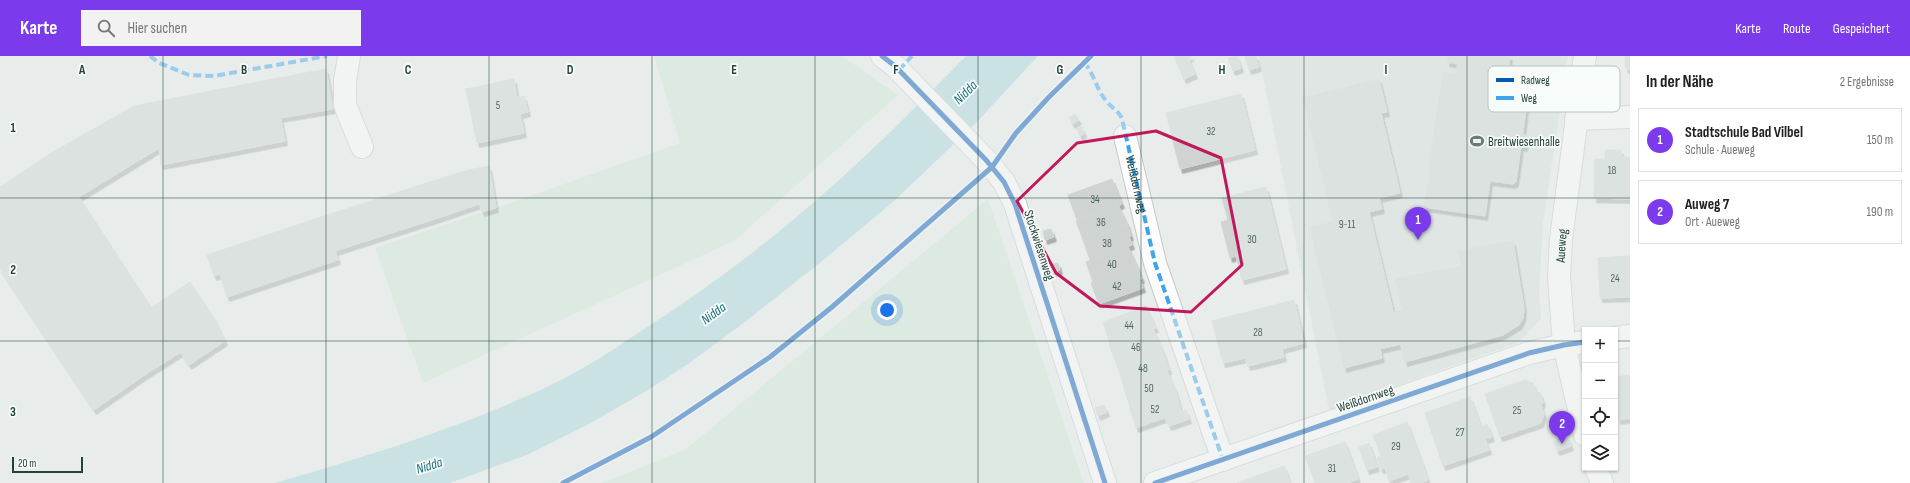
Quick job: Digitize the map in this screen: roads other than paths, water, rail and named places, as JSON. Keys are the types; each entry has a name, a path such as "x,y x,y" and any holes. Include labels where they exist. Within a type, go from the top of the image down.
{"street":[{"path":"349,56 345,81 345,105 362,147"},
{"name":"Stockwiesenweg","path":"882,56 895,66 912,83 986,160 1004,182 1015,204 1105,483"},
{"name":"Aueweg","path":"1584,66 1585,56"},
{"name":"Aueweg","path":"1577,112 1561,239 1559,276 1564,344 1582,422"},
{"path":"1576,119 1630,117"},
{"name":"Weißdornweg","path":"1125,136 1154,263 1223,460"},
{"path":"1618,338 1630,336"},
{"name":"Weißdornweg","path":"1155,483 1529,353 1564,344 1582,342"},
{"path":"1597,471 1602,483"}],"water":[{"name":"Nidda","path":"966,56 1038,56 975,124 893,202 821,262 745,322 688,364 648,390 587,425 529,454 450,483 275,483 422,437 493,411 563,379 603,356 671,312 758,249 786,226 879,143"}],"place":[{"name":"Breitwiesenhalle","path":"1477,141"},
{"name":"Stadtschule Bad Vilbel","path":"1418,240"},
{"name":"Auweg 7","path":"1562,444"}]}
